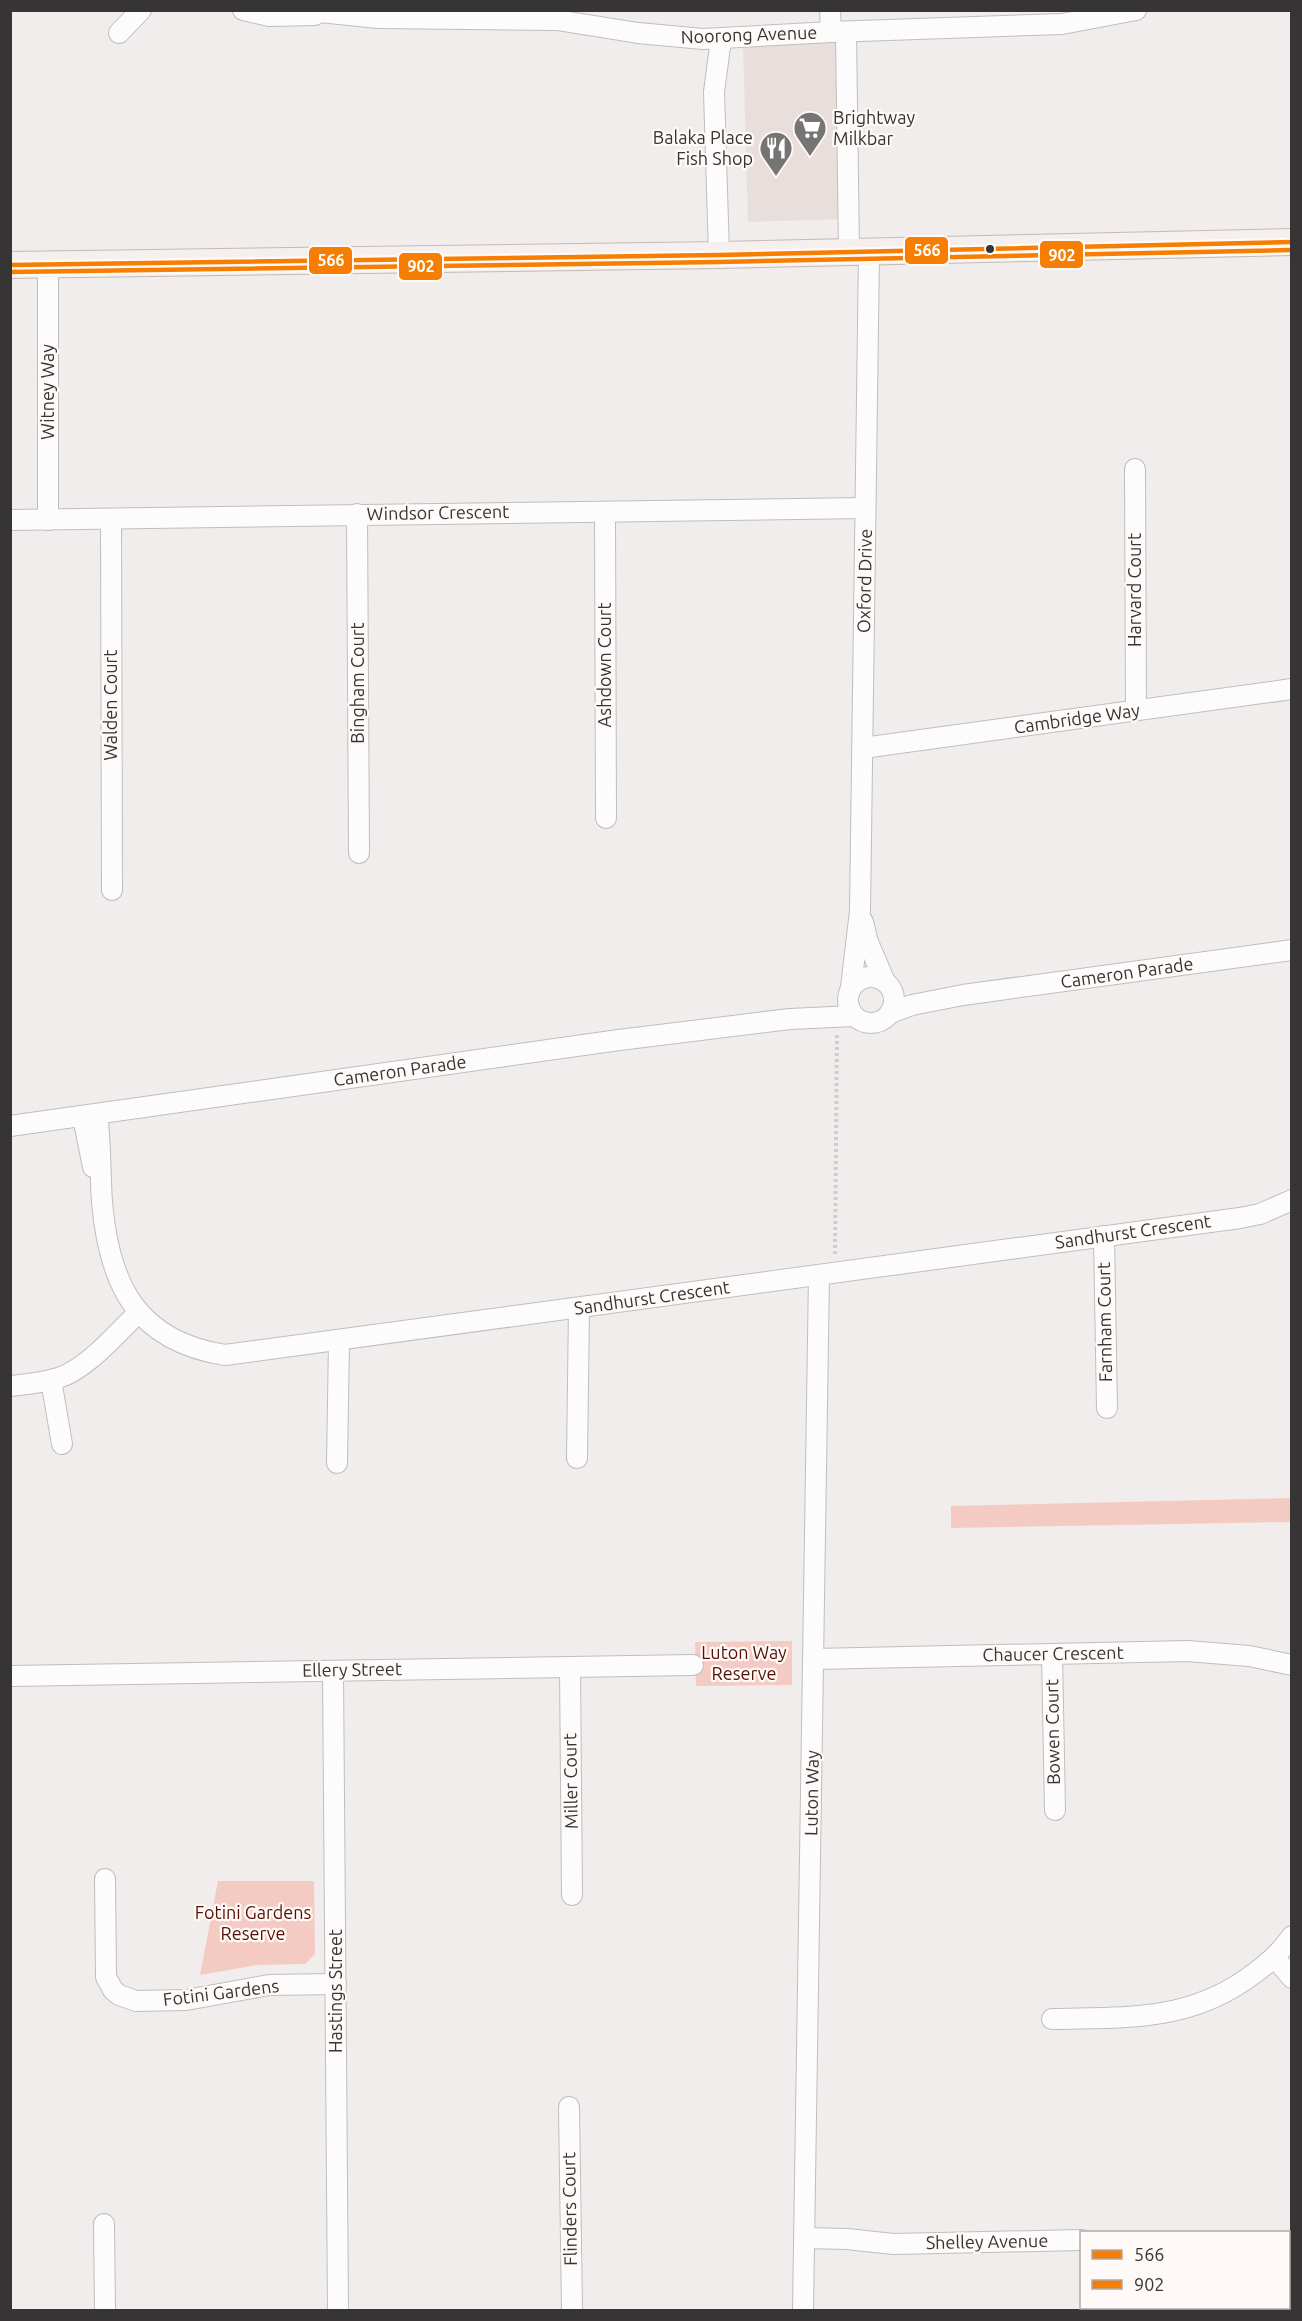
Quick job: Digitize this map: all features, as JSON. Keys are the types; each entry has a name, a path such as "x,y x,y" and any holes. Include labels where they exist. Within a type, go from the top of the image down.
{"main road":[{"path":"10,265 719,255 1292,242"}],"street":[{"path":"119,33 141,10"},
{"name":"Noorong Avenue","path":"243,10 269,16 378,14 557,20 638,33 712,39 1062,24 1098,14 1136,10"},
{"name":"Noorong Avenue","path":"301,10 326,14"},
{"name":"Oxford Drive","path":"830,10 838,32 859,252 865,508 860,911 850,991"},
{"path":"712,39 719,255"},
{"name":"Witney Way","path":"48,265 48,520"},
{"name":"Harvard Court","path":"1135,469 1136,710"},
{"name":"Windsor Crescent","path":"10,520 865,508"},
{"name":"Ashdown Court","path":"605,512 606,818"},
{"name":"Bingham Court","path":"357,514 359,853"},
{"name":"Walden Court","path":"111,519 112,890"},
{"name":"Cambridge Way","path":"863,748 1292,689"},
{"name":"Oxford Drive","path":"860,911 868,942 887,985"},
{"name":"Cameron Parade","path":"890,1013 912,1005 963,995 1292,950"},
{"path":"863,978 878,978 887,985 894,1000 890,1013 872,1023 846,1016 850,991 863,978"},
{"name":"Cameron Parade","path":"887,985 920,993 963,995"},
{"name":"Cameron Parade","path":"790,1019 850,991"},
{"name":"Cameron Parade","path":"10,1126 619,1040 790,1019 846,1016"},
{"name":"Sandhurst Crescent","path":"90,1115 113,1264 126,1296 138,1313 173,1340 199,1350 225,1355 1240,1218 1260,1214 1292,1200"},
{"name":"Farnham Court","path":"1104,1236 1107,1408"},
{"name":"Luton Way","path":"803,2310 819,1275"},
{"path":"578,1458 579,1308"},
{"path":"10,1386 51,1380 70,1374 138,1313"},
{"path":"337,1463 339,1341"},
{"path":"51,1380 62,1444"},
{"name":"Chaucer Crescent","path":"814,1659 1214,1652 1292,1665"},
{"name":"Bowen Court","path":"1052,1654 1055,1810"},
{"name":"Ellery Street","path":"10,1676 693,1665"},
{"name":"Miller Court","path":"570,1667 572,1895"},
{"name":"Hastings Street","path":"333,1671 338,2310"},
{"name":"Fotini Gardens","path":"105,1879 106,1977 113,1990 128,2000 186,2000 269,1985 336,1984"},
{"path":"1052,2019 1132,2017 1181,2010 1207,2002 1233,1989 1275,1958 1292,1936"},
{"path":"1275,1958 1292,1978"},
{"name":"Flinders Court","path":"569,2106 572,2310"},
{"path":"104,2224 105,2310"},
{"name":"Shelley Avenue","path":"805,2245 847,2239 893,2244 1080,2240"}],"path":[{"path":"835,1254 846,1016"}],"shaded area":[{"path":"843,41 849,219 748,222 743,44"}],"green space":[{"path":"1291,1498 1291,1522 951,1528 951,1506"},
{"name":"Luton Way Reserve","path":"792,1641 792,1685 696,1686 695,1642"},
{"name":"Fotini Gardens Reserve","path":"218,1881 314,1881 315,1954 305,1964 258,1965 200,1975"}],"transit line":[{"name":"566","path":"10,265 719,255 1292,242"},
{"name":"902","path":"10,272 719,262 1292,250"}],"place":[{"name":"Brightway Milkbar","path":"810,157"},
{"name":"Balaka Place Fish Shop","path":"776,177"}]}
